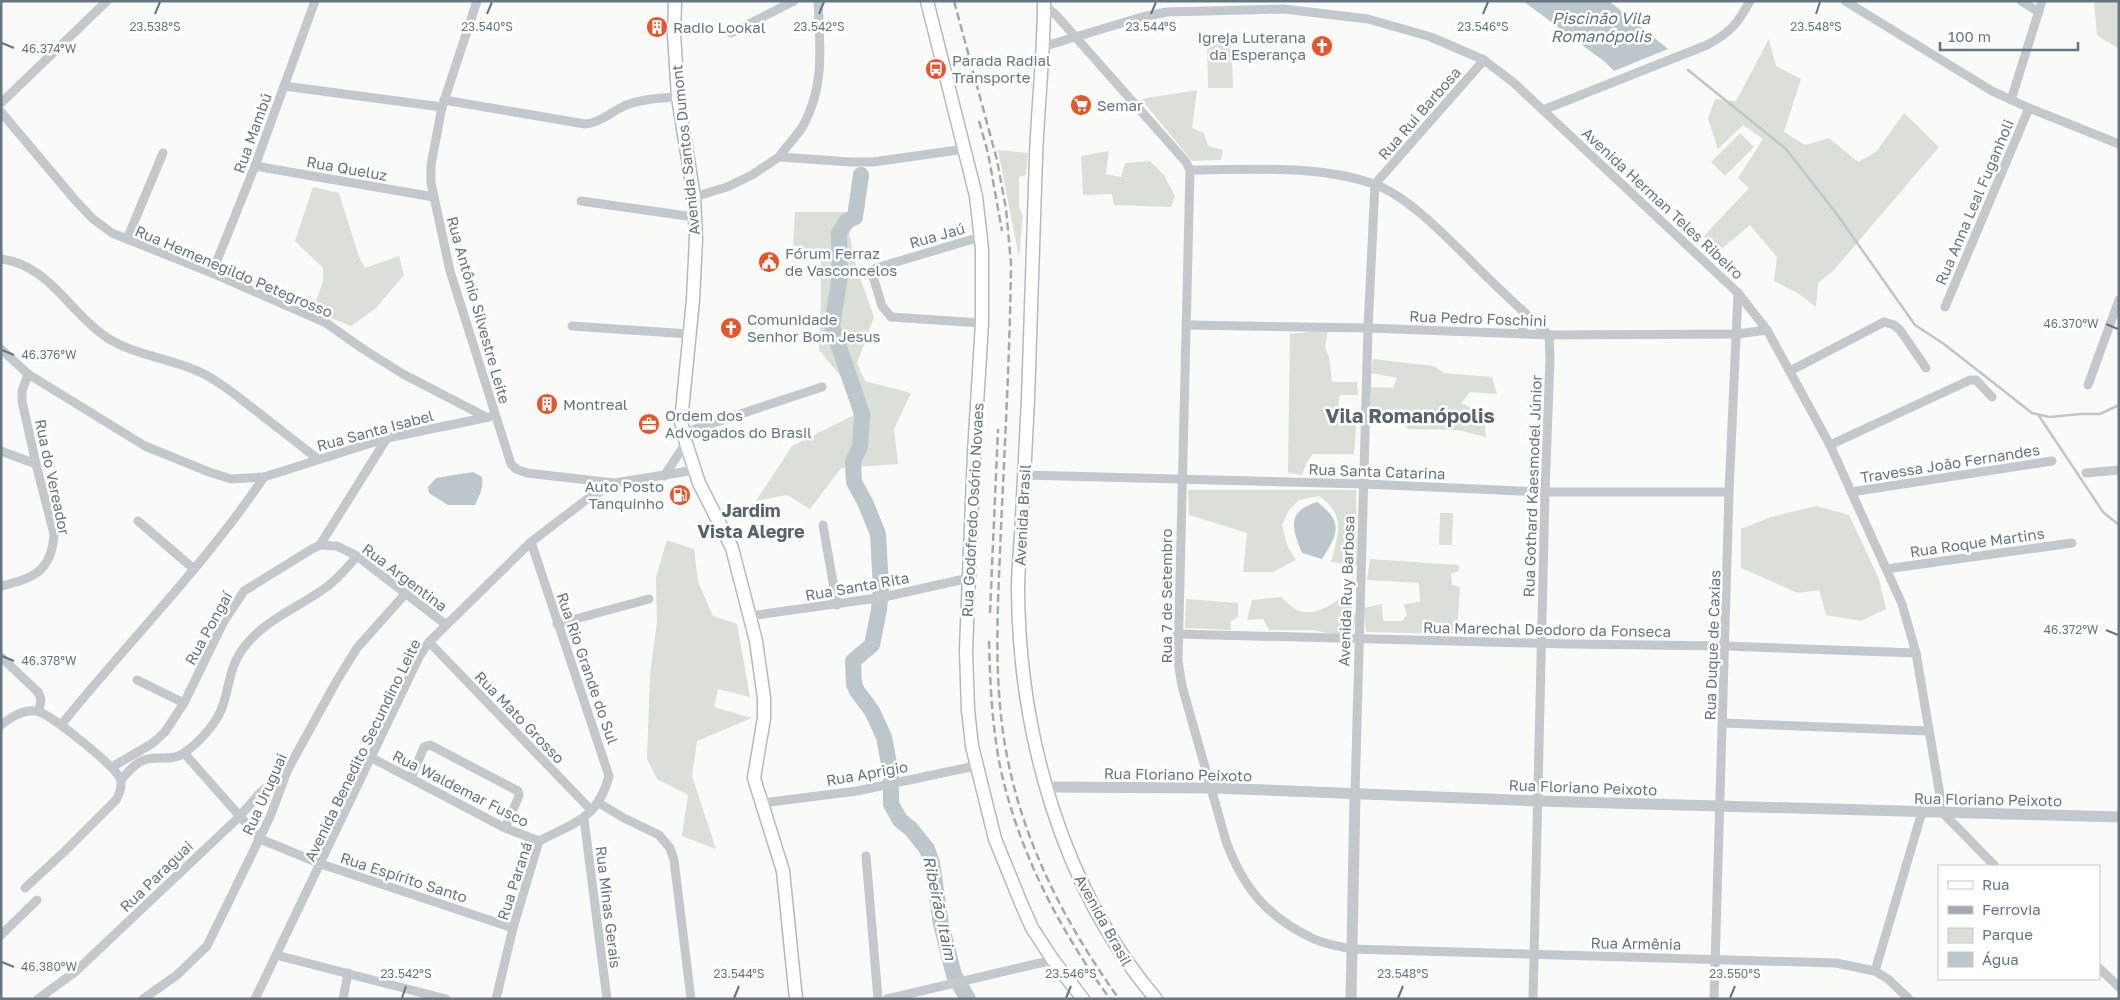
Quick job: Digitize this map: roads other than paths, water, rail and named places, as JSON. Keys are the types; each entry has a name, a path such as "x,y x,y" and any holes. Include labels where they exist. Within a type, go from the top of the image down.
{"main road":[{"name":"Avenida Santos Dumont","path":"675,1 674,34 678,97 694,197 696,238 681,414 684,438 695,470 732,548 750,616 764,698 764,718 754,772 755,782 783,871 796,999"},
{"name":"Rua Godofredo Osório Novaes","path":"927,1 976,196 980,237 982,323 966,650 968,710 975,766 995,839 1007,872 1032,928 1053,960 1083,999"},
{"name":"Avenida Brasil","path":"1044,3 1018,590 1024,684 1046,787 1057,823 1074,867 1099,917 1132,971 1156,999"}],"street":[{"path":"1,103 107,1"},
{"name":"Rua Mambú","path":"212,273 255,166 315,1"},
{"name":"Rua Antônio Silvestre Leite","path":"477,1 443,104 431,165 431,183 448,263 491,416 506,455 516,469 550,477 615,483"},
{"path":"731,33 794,1"},
{"path":"694,197 727,187 752,175 779,157 802,128 820,79 818,1"},
{"path":"1543,110 1707,45 1730,31 1740,20 1750,1"},
{"path":"1845,1 1946,65 2011,100 2119,144"},
{"path":"2021,1 2039,12"},
{"path":"2011,100 2042,1"},
{"path":"1044,3 1186,162 1190,170 1302,170 1335,174 1375,184 1398,196 1428,221 1549,335"},
{"name":"Avenida Herman Teles Ribeiro","path":"1042,47 1142,17 1166,12 1222,6 1284,9 1368,19 1431,37 1484,60 1514,83 1738,293 1767,330 1830,445 1904,612 1916,653 1943,813"},
{"name":"Rua Rui Barbosa","path":"1375,184 1484,60"},
{"path":"284,86 443,104 586,124 592,124 624,106 642,100 678,97"},
{"name":"Rua Anna Leal Fuganholi","path":"1945,307 2029,108"},
{"name":"Rua Hemenegildo Petegrosso","path":"1,112 93,219 112,233 212,273 326,323 404,374 491,416"},
{"path":"779,157 873,162 965,149"},
{"path":"127,239 163,153"},
{"name":"Rua Queluz","path":"255,166 434,197"},
{"name":"Rua 7 de Setembro","path":"1190,170 1177,634 1178,661 1182,686 1213,788 1226,842 1235,866 1265,908 1287,925 1316,940 1351,949"},
{"name":"Avenida Ruy Barbosa","path":"1351,999 1368,328 1375,184"},
{"path":"581,202 694,217"},
{"name":"Rua Jaú","path":"980,237 874,269 872,277 882,306 891,317 982,323"},
{"path":"1,259 23,264 44,278 61,292 94,328 108,338 156,359 192,369 216,381 318,459"},
{"name":"Rua Duque de Caxias","path":"1714,999 1738,293"},
{"path":"2088,385 2119,300"},
{"path":"1522,310 1525,319 1522,334"},
{"path":"1790,371 1884,322 1894,325 1900,330 1926,368"},
{"name":"Rua Pedro Foschini","path":"1187,324 1549,335 1738,334 1767,330"},
{"path":"572,326 689,334"},
{"name":"Rua Gothard Kaesmodel Júnior","path":"1533,999 1544,492 1550,359 1549,335"},
{"name":"Rua Santa Isabel","path":"1,349 28,374 145,446 231,479 264,477 387,438 491,416"},
{"name":"Rua do Vereador","path":"1,586 29,579 43,569 52,552 54,534 36,464 22,392 28,374"},
{"path":"1830,445 1970,380 1976,380 1992,396"},
{"path":"664,476 684,438 822,387"},
{"path":"320,546 387,438"},
{"path":"1,451 36,464"},
{"name":"Travessa João Fernandes","path":"1851,492 2052,461"},
{"name":"Avenida Benedito Secundino Leite","path":"255,999 419,657 428,642 531,542 586,500 615,483 695,470"},
{"path":"2086,472 2119,470"},
{"name":"Rua Santa Catarina","path":"1024,475 1182,478 1544,492 1730,492"},
{"path":"61,725 194,569 264,477"},
{"path":"138,521 194,569"},
{"path":"823,525 837,605"},
{"name":"Rua Rio Grande do Sul","path":"531,542 557,624 606,762 609,776 599,802"},
{"name":"Rua Roque Martins","path":"1886,569 2072,543"},
{"name":"Rua Argentina","path":"320,546 337,546 357,556 445,624"},
{"name":"Rua Pongaí","path":"112,767 153,743 165,732 184,703 224,621 244,591 320,546"},
{"path":"121,780 142,760 174,758 184,753 216,719 224,704 229,675 235,660 245,645 266,624 327,586 357,556"},
{"name":"Rua Santa Rita","path":"750,616 868,600 969,578"},
{"name":"Rua Uruguai","path":"143,999 177,975 207,946 260,839 280,794 288,769 336,682 357,648 379,621 406,594"},
{"path":"557,624 648,598"},
{"name":"Rua Marechal Deodoro da Fonseca","path":"1177,634 1725,646 1916,653"},
{"name":"Rua Mato Grosso","path":"428,642 592,810"},
{"path":"1,657 38,692 41,699 38,711"},
{"path":"137,680 184,703"},
{"path":"1,724 27,710 38,711 61,725 112,767 121,780 120,794 116,800 25,888"},
{"path":"1723,723 1930,731"},
{"path":"411,778 424,747 430,746 443,751 518,792 519,796 505,828"},
{"path":"184,753 260,839"},
{"name":"Rua Waldemar Fusco","path":"372,758 505,828 539,841"},
{"name":"Rua Aprigio","path":"762,802 885,786 975,766"},
{"name":"Rua Paraguai","path":"38,999 75,972 239,817 260,793 288,769"},
{"name":"Rua Floriano Peixoto","path":"1046,787 1213,788 1721,806 2119,817"},
{"path":"599,802 624,818 659,835 670,848 674,860 691,999"},
{"name":"Rua Paraná","path":"496,999 513,928 539,841 584,819 599,802"},
{"path":"1875,971 1922,812"},
{"path":"1943,813 1994,865"},
{"name":"Rua Minas Gerais","path":"584,819 607,999"},
{"name":"Rua Espírito Santo","path":"260,839 321,864 513,928"},
{"path":"866,856 878,999"},
{"path":"1,935 37,900"},
{"name":"Rua Armênia","path":"1351,949 1716,958 1836,963 1875,971 1888,979 1909,999"},
{"path":"276,955 348,972 446,999"},
{"path":"887,999 1053,960"},
{"path":"2100,969 2119,987"},
{"path":"342,999 348,972"}],"water":[{"name":"Piscinão Vila Romanópolis","path":"1523,1 1609,1 1668,49 1614,71 1605,62"},
{"path":"473,472 482,477 481,492 475,505 448,505 429,493 428,487 436,478"},
{"path":"1317,502 1331,516 1335,522 1336,529 1332,542 1322,559 1302,553 1294,529 1296,516 1300,511"}],"waterway":[{"path":"1688,70 1786,149 1836,213 1915,325 1944,344 2032,413 2049,417 2100,414 2117,406"},
{"name":"Ribeirão Itaim","path":"861,175 855,217 847,221 839,233 840,275 832,326 862,414 860,447 853,461 854,482 865,502 878,534 881,588 879,610 872,645 853,661 854,684 872,711 884,737 891,774 891,804 900,820 911,829 927,849 932,863 941,924 954,975 968,999"},
{"path":"2039,416 2103,512 2119,525"}],"railway":[{"path":"954,1 997,160 1006,209 1011,263 997,644 1003,732 1016,793 1037,856 1082,943 1119,999"},
{"path":"979,121 988,153 1002,231"},
{"path":"990,613 998,429"},
{"path":"989,641 992,704 997,751 1008,798 1018,828 1029,859 1058,917 1091,972 1110,999"}],"place":[{"name":"Radio Lookal","path":"657,27"},
{"name":"Igreja Luterana da Esperança","path":"1322,46"},
{"name":"Parada Radial Transporte","path":"936,69"},
{"name":"Semar","path":"1081,105"},
{"name":"Fórum Ferraz de Vasconcelos","path":"769,262"},
{"name":"Comunidade Senhor Bom Jesus","path":"731,328"},
{"name":"Montreal","path":"547,404"},
{"name":"Ordem dos Advogados do Brasil","path":"649,424"},
{"name":"Auto Posto Tanquinho","path":"680,495"}],"district":[{"name":"Vila Romanópolis","path":"1410,415"},
{"name":"Jardim Vista Alegre","path":"751,520"}]}
